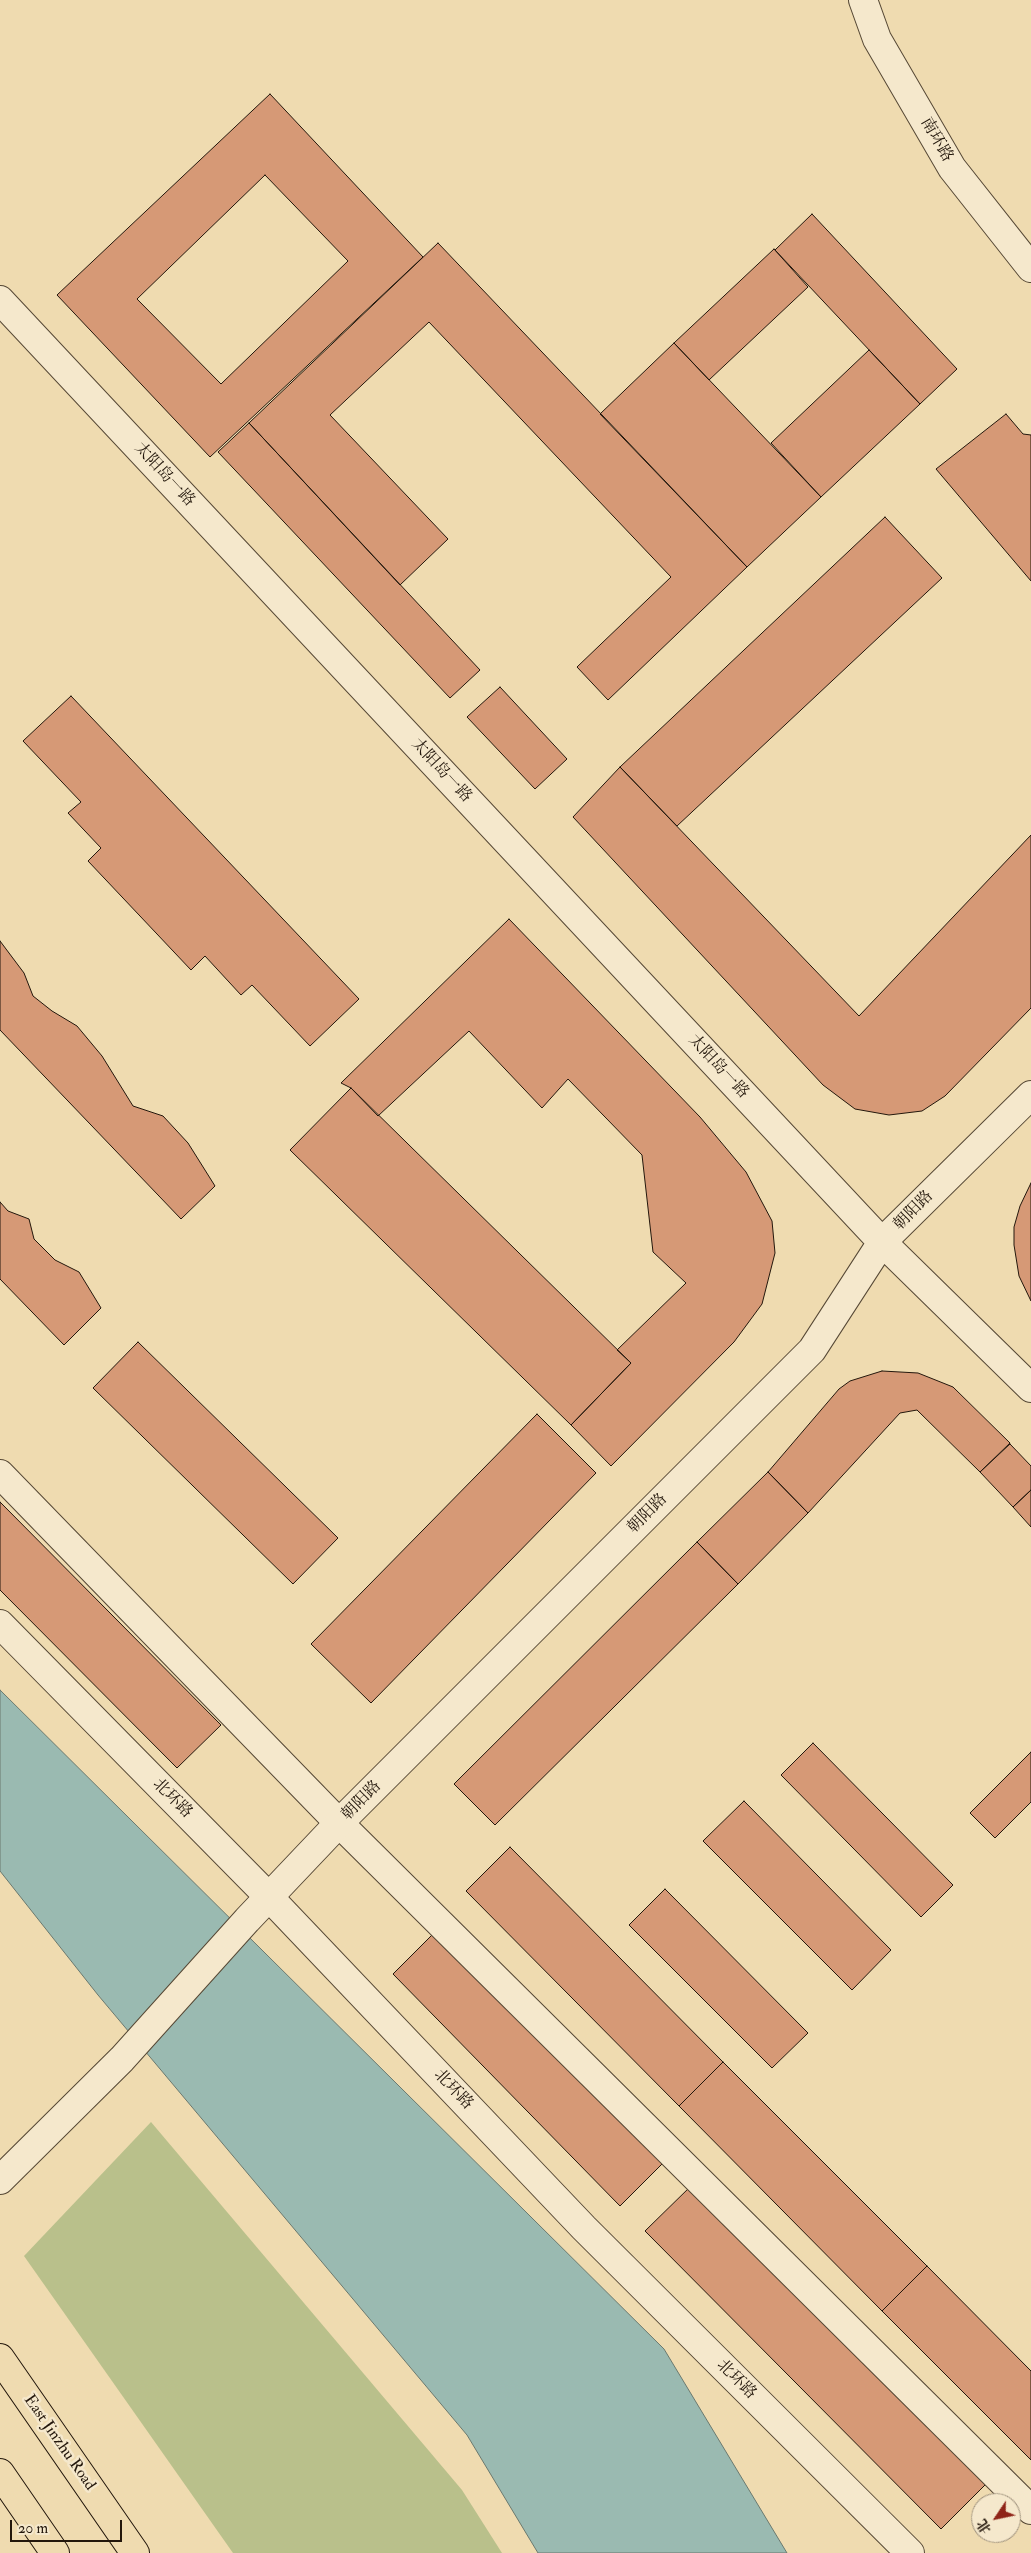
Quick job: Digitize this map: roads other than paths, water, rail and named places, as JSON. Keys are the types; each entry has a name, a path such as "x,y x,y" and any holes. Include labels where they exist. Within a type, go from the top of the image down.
{"highway":[{"name":"East Jinzhu Road","path":"0,2358 135,2553"},
{"path":"0,2473 55,2553"}],"street":[{"name":"南环路","path":"863,0 877,39 952,168 1031,268"},
{"name":"太阳岛一路","path":"0,300 882,1242 1031,1388"},
{"name":"朝阳路","path":"0,2180 122,2059 247,1920 339,1824 812,1350 882,1242 1031,1095"},
{"path":"0,1474 339,1824 1031,2510"},
{"name":"北环路","path":"0,1624 269,1897 584,2228 910,2553"}],"water":[{"path":"0,1690 664,2349 787,2553 538,2553 467,2435 98,1995 0,1871"}]}
